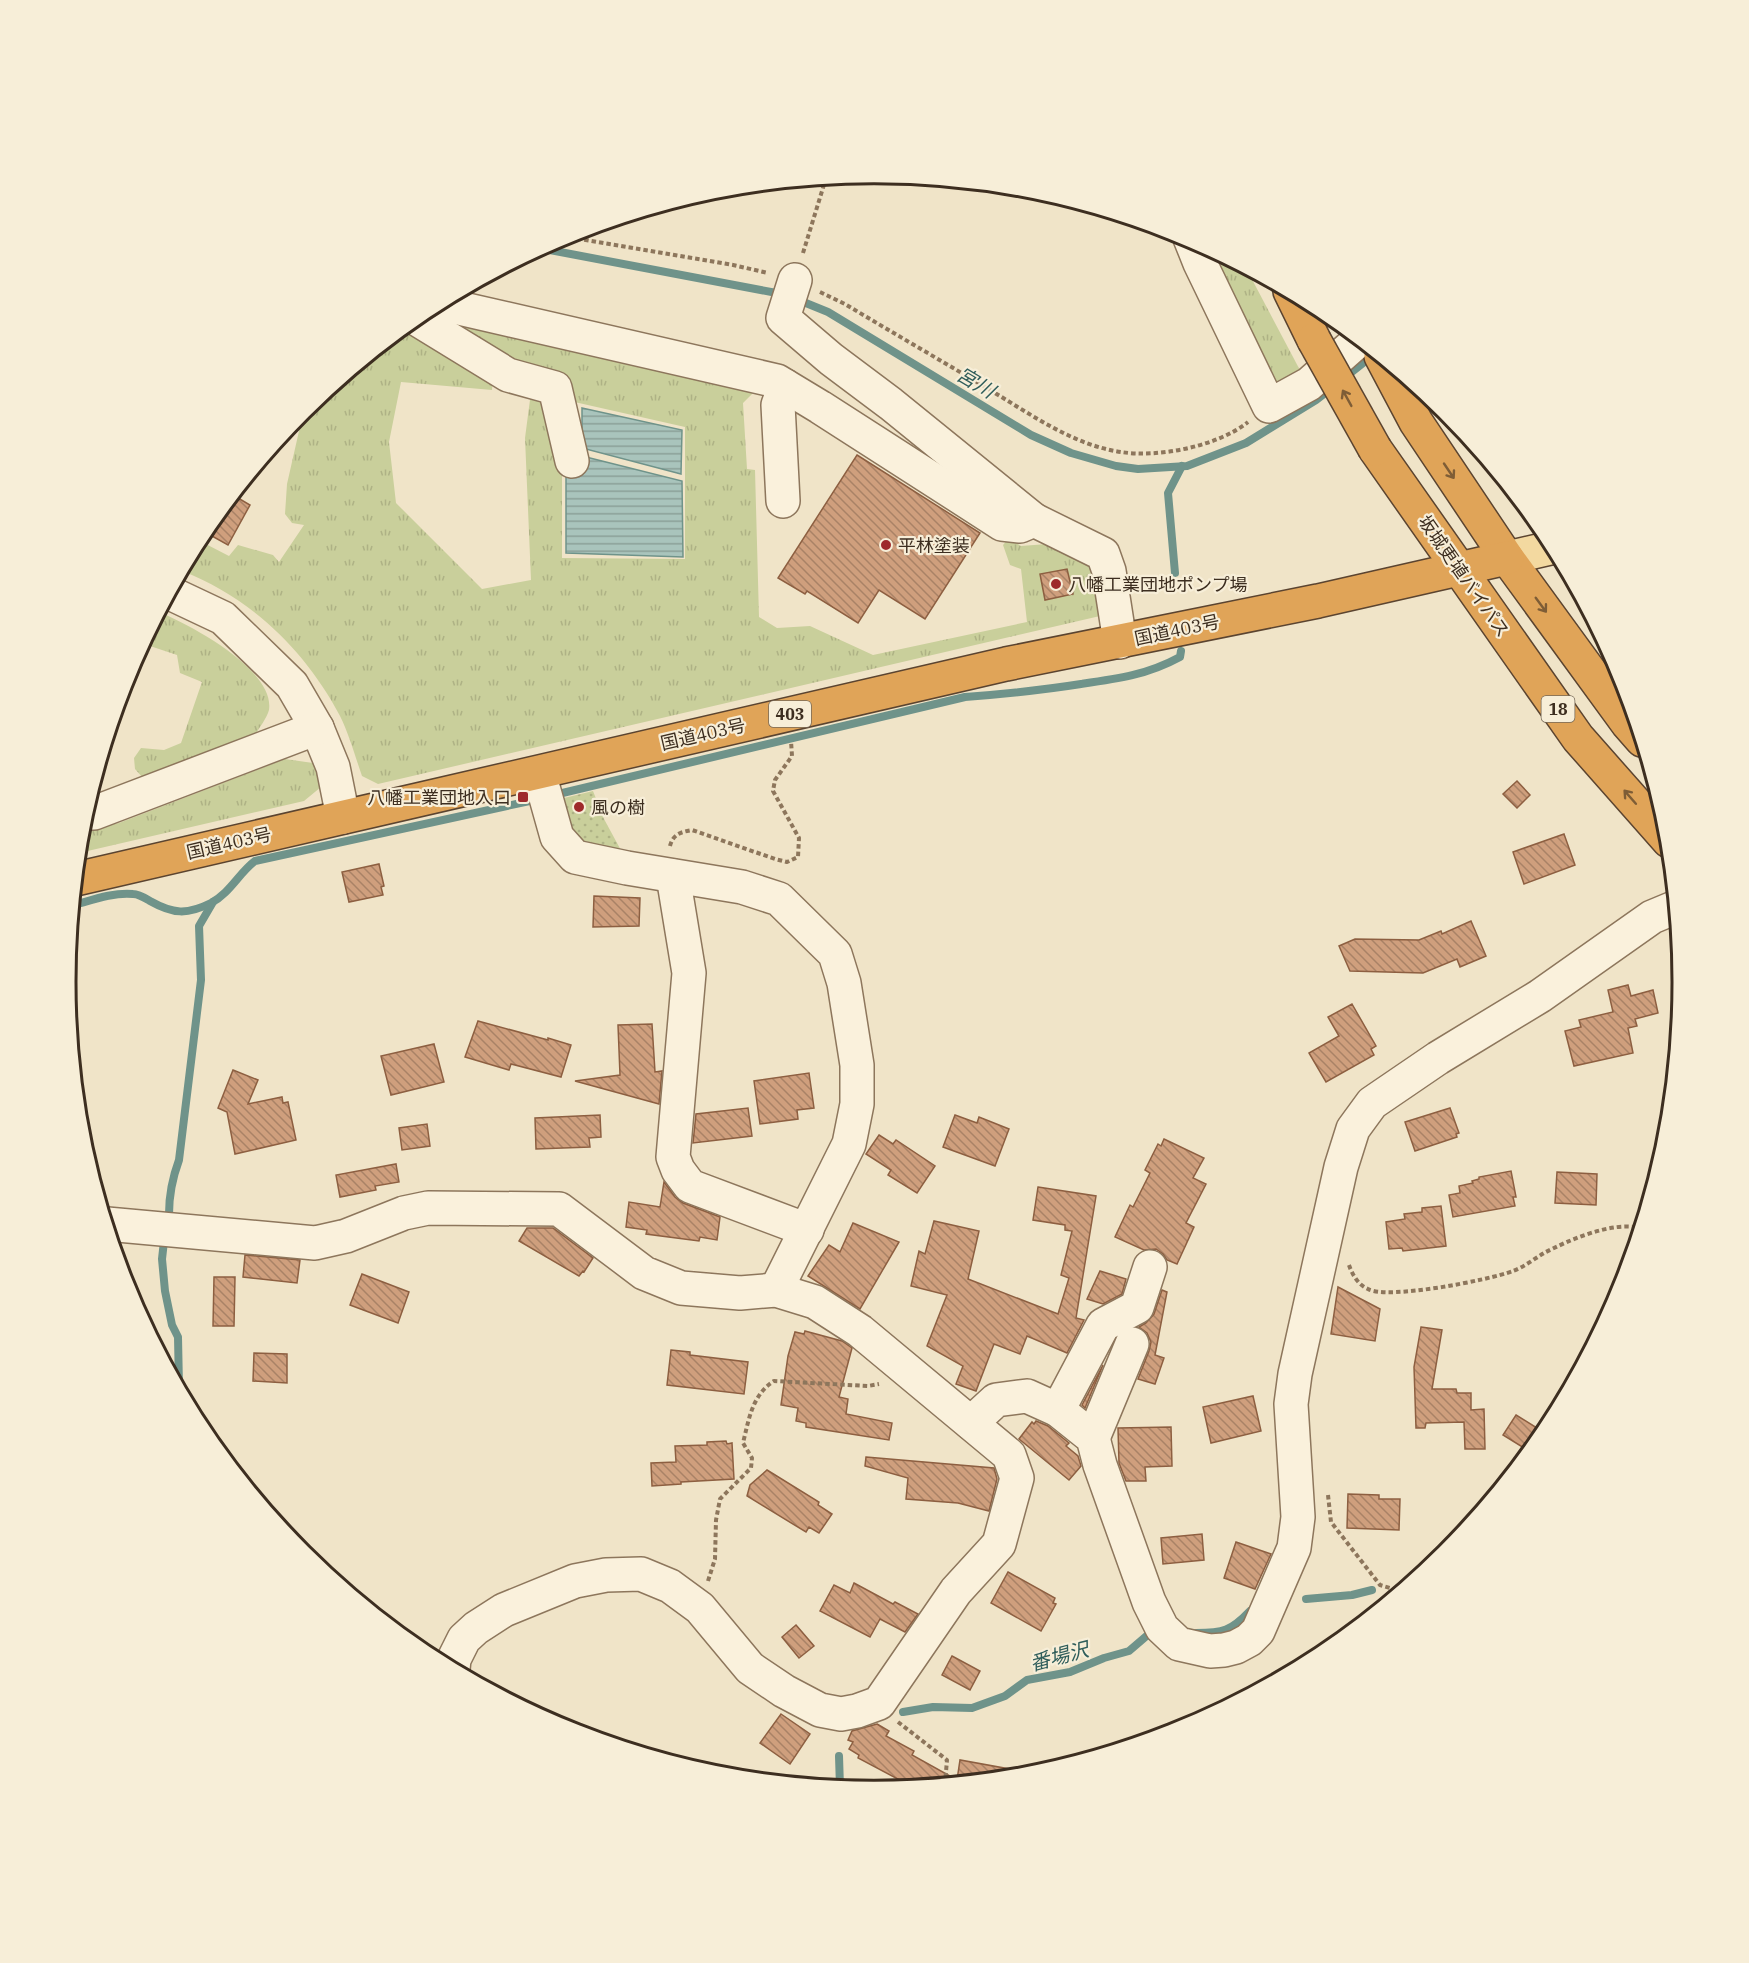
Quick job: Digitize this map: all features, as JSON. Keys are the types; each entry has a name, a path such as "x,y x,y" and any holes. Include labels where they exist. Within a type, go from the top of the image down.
{"highway":[{"name":"坂城更埴バイパス","path":"1297,304 1375,449 1578,738 1657,828"},
{"name":"18","path":"1390,373 1416,422 1507,558 1630,725"},
{"name":"国道403号","path":"83,877 343,817 543,788 994,667 1318,601 1507,558"}],"main road":[{"path":"1507,558 1545,549"}],"street":[{"path":"1195,251 1269,406 1309,384 1354,344"},
{"path":"790,295 783,318 815,345 1034,520 1103,554 1109,571 1120,642"},
{"path":"450,306 777,381 1002,524 1020,526 1034,520"},
{"path":"424,323 508,375 555,388 572,461"},
{"path":"783,501 778,405 785,386"},
{"path":"176,596 223,618 292,685 317,728 333,767 343,817"},
{"path":"95,813 317,728"},
{"path":"543,788 556,837 575,857 742,887 779,899 835,954 844,983 857,1065 857,1104 849,1144 776,1290"},
{"path":"673,876 689,973 673,1157 678,1170 690,1186 807,1230"},
{"path":"971,1423 996,1400 1027,1396 1058,1410 1093,1438 1100,1465 1149,1602 1162,1628 1179,1644 1193,1648 1224,1650 1249,1640 1258,1631 1294,1548 1298,1517 1291,1404 1295,1374 1338,1178 1353,1129 1372,1103 1438,1058 1540,996 1664,912"},
{"path":"115,1225 315,1243 346,1236 405,1213 428,1208 558,1209 644,1273 681,1288 740,1293 776,1290 815,1302 860,1331 1009,1455 1017,1478 999,1544 956,1591 879,1702 857,1712 841,1714 820,1710 784,1691 750,1668 698,1607 670,1586 641,1574 606,1575 575,1581 504,1610 476,1628 464,1639 453,1659"},
{"path":"1058,1410 1103,1324 1137,1307 1150,1267"},
{"path":"1093,1438 1132,1344"}],"path":[{"path":"790,295 824,185"},
{"path":"582,239 733,264 790,295 844,304 1070,437 1122,452 1168,452 1201,444 1236,432 1269,406"},
{"path":"673,876 669,851 672,838 680,832 692,830 787,862 798,856 799,838 773,791 775,780 792,756 792,747"},
{"path":"1347,1261 1353,1276 1368,1290 1390,1292 1439,1287 1483,1280 1515,1270 1581,1237 1612,1228 1633,1227"},
{"path":"698,1607 714,1559 716,1520 720,1500 751,1468 752,1458 743,1443 753,1404 763,1388 774,1381 868,1386 887,1382"},
{"path":"1327,1489 1331,1522 1380,1585 1392,1589"},
{"path":"879,1702 901,1725 947,1760 946,1776"}],"green space":[{"path":"1213,259 1252,279 1302,374 1285,383 1269,380"},
{"path":"431,318 758,388 743,403 747,469 755,470 759,617 777,628 810,626 873,655 1027,622 1021,569 1010,565 1003,545 1009,538 1021,546 1060,543 1091,559 1100,616 378,784 362,776 340,716 311,670 293,648 253,611 231,595 188,574 207,545 229,556 238,545 273,555 279,562 304,525 292,523 285,514 287,484 300,428 348,382 415,329 493,377 492,390 401,382 389,442 396,503 482,589 531,580 525,438 531,392 546,395 562,471 562,558 685,559 685,427 570,401"},
{"path":"166,615 209,638 245,665 259,680 267,695 269,710 255,735 143,778 135,769 134,758 141,748 164,750 181,743 202,682 180,673 177,655 151,646"},
{"path":"285,759 313,763 321,787 304,801 88,851 92,828 119,823"},
{"path":"593,791 604,819 623,854 587,846 569,829 560,799"}],"water":[{"path":"582,408 682,430 681,474 582,448"},
{"path":"582,456 682,481 683,557 566,553 566,472"}],"building":[{"name":"平林塗装","path":"857,455 980,533 925,619 879,590 858,623 807,591 805,594 778,578"},
{"path":"239,499 250,505 228,545 212,536"},
{"name":"八幡工業団地ポンプ場","path":"1067,569 1073,594 1045,600 1040,574"},
{"path":"1517,781 1530,795 1517,808 1503,794"},
{"path":"1564,834 1575,865 1524,884 1513,852"},
{"path":"379,864 384,886 381,887 383,895 349,902 342,872"},
{"path":"594,896 640,898 639,926 593,927"},
{"path":"1471,921 1486,956 1460,967 1457,959 1423,973 1350,971 1339,946 1355,939 1419,940 1441,931 1442,934"},
{"path":"1628,985 1631,996 1653,990 1658,1013 1635,1019 1637,1026 1628,1028 1633,1053 1574,1066 1565,1031 1581,1027 1579,1020 1613,1012 1608,990"},
{"path":"1352,1004 1376,1046 1371,1049 1374,1055 1326,1082 1309,1053 1339,1036 1328,1017"},
{"path":"478,1021 571,1045 561,1077 511,1064 509,1070 465,1057"},
{"path":"652,1024 655,1072 662,1071 659,1104 575,1081 620,1075 618,1025"},
{"path":"434,1044 444,1082 391,1095 381,1056"},
{"path":"233,1070 258,1080 248,1104 282,1097 283,1103 288,1102 296,1140 235,1154 227,1112 218,1108"},
{"path":"809,1073 814,1108 797,1110 798,1119 760,1124 754,1081"},
{"path":"748,1108 752,1136 693,1143 696,1114"},
{"path":"1450,1108 1459,1133 1456,1134 1457,1137 1415,1151 1405,1122"},
{"path":"600,1115 601,1137 589,1138 590,1147 536,1149 535,1118"},
{"path":"955,1115 977,1123 979,1117 1009,1129 995,1166 943,1147"},
{"path":"427,1124 430,1146 402,1150 399,1128"},
{"path":"879,1135 893,1144 896,1140 935,1166 917,1193 888,1175 891,1170 866,1154"},
{"path":"1164,1139 1204,1158 1193,1178 1206,1184 1186,1223 1194,1227 1177,1264 1167,1260 1156,1249 1144,1250 1115,1237 1130,1205 1133,1207 1150,1173 1145,1170 1158,1144 1161,1146"},
{"path":"396,1164 399,1182 375,1186 376,1190 340,1197 336,1175"},
{"path":"1511,1171 1516,1197 1513,1197 1515,1206 1453,1217 1449,1195 1460,1193 1459,1186 1473,1183 1472,1181 1479,1177"},
{"path":"1557,1172 1597,1174 1596,1205 1555,1203"},
{"path":"664,1182 675,1197 683,1203 720,1217 717,1240 700,1237 699,1241 646,1234 647,1230 626,1227 629,1202 660,1207"},
{"path":"1038,1187 1096,1196 1076,1318 1084,1320 1067,1353 1027,1336 1020,1354 994,1344 976,1391 956,1384 963,1366 927,1346 947,1295 911,1286 919,1251 925,1254 934,1221 979,1231 968,1279 1058,1314 1069,1278 1061,1275 1072,1231 1065,1230 1065,1225 1033,1220"},
{"path":"1441,1206 1446,1246 1403,1251 1402,1248 1389,1249 1386,1222 1405,1219 1404,1214 1422,1212 1422,1208"},
{"path":"853,1223 899,1242 860,1309 808,1276 829,1245 840,1252"},
{"path":"527,1228 553,1228 593,1258 579,1276 519,1241"},
{"path":"245,1255 300,1260 297,1283 243,1277"},
{"path":"1100,1271 1126,1279 1122,1294 1103,1304 1087,1299"},
{"path":"362,1274 409,1292 398,1323 350,1305"},
{"path":"214,1277 235,1277 234,1326 213,1326"},
{"path":"1338,1287 1380,1309 1375,1341 1331,1334"},
{"path":"1162,1290 1167,1292 1155,1355 1164,1358 1155,1384 1138,1379 1151,1342 1147,1333 1139,1327 1154,1314"},
{"path":"1421,1327 1442,1330 1432,1389 1456,1389 1457,1393 1471,1393 1471,1410 1484,1409 1485,1449 1465,1449 1464,1422 1426,1423 1425,1428 1416,1428 1414,1367"},
{"path":"805,1331 842,1341 852,1348 839,1397 848,1399 846,1414 892,1423 889,1440 806,1427 806,1423 796,1421 798,1408 781,1405 788,1356 795,1332 804,1334"},
{"path":"671,1350 690,1352 690,1355 748,1362 744,1394 667,1385"},
{"path":"254,1353 287,1354 287,1383 253,1381"},
{"path":"1103,1365 1085,1408 1082,1405"},
{"path":"1253,1396 1261,1431 1211,1443 1203,1407"},
{"path":"1516,1415 1536,1428 1522,1447 1503,1435"},
{"path":"1036,1421 1048,1426 1069,1443 1066,1446 1078,1456 1081,1466 1069,1480 1019,1439 1032,1422 1034,1424"},
{"path":"1171,1427 1172,1466 1145,1467 1146,1481 1126,1481 1119,1463 1118,1428"},
{"path":"726,1441 727,1444 732,1443 734,1479 652,1486 651,1463 676,1462 675,1446 707,1445 707,1442"},
{"path":"866,1457 994,1468 997,1479 989,1511 958,1503 906,1499 908,1478 865,1466"},
{"path":"767,1470 819,1502 818,1505 832,1514 819,1533 809,1527 806,1532 747,1496 750,1485"},
{"path":"1348,1494 1379,1495 1379,1499 1400,1499 1399,1530 1347,1528"},
{"path":"1202,1534 1204,1560 1163,1564 1161,1538"},
{"path":"1236,1542 1271,1554 1255,1589 1224,1578"},
{"path":"1008,1572 1055,1598 1053,1603 1056,1604 1041,1631 991,1603"},
{"path":"854,1583 893,1604 895,1602 918,1614 905,1632 880,1619 870,1637 820,1611 834,1585 850,1593"},
{"path":"796,1625 814,1646 799,1658 782,1637"},
{"path":"952,1656 980,1671 970,1690 942,1675"},
{"path":"781,1714 810,1734 790,1764 760,1743"},
{"path":"877,1724 889,1731 886,1736 914,1751 912,1755 950,1776 898,1779 858,1758 859,1755 849,1749 853,1742 848,1740 852,1731"},
{"path":"960,1760 1006,1768 958,1775"}],"waterway":[{"name":"宮川","path":"554,251 782,294"},
{"name":"宮川","path":"796,299 828,312 1031,435 1071,453 1116,466 1138,469 1187,466 1246,443 1333,387"},
{"name":"宮川","path":"1344,378 1371,357"},
{"path":"1175,573 1168,493 1182,466"},
{"path":"554,795 965,697 1052,688 1132,675 1168,663 1180,657 1181,651"},
{"path":"80,903 118,894 135,894 173,911 195,910 218,899 255,861 539,799"},
{"path":"169,1214 171,1187 179,1160 201,980 199,926 213,902"},
{"path":"164,1241 162,1259 165,1291 172,1325 178,1337 179,1373"},
{"name":"番場沢","path":"1306,1599 1352,1595 1372,1590"},
{"name":"番場沢","path":"1196,1633 1226,1630 1250,1611"},
{"name":"番場沢","path":"903,1712 933,1707 972,1708 1005,1696 1027,1680 1070,1672 1129,1651 1150,1633"},
{"name":"番場沢","path":"839,1756 840,1779"}],"place":[{"name":"平林塗装","path":"886,545"},
{"name":"八幡工業団地ポンプ場","path":"1056,584"},
{"name":"八幡工業団地入口","path":"523,797"},
{"name":"風の樹","path":"579,807"}]}
